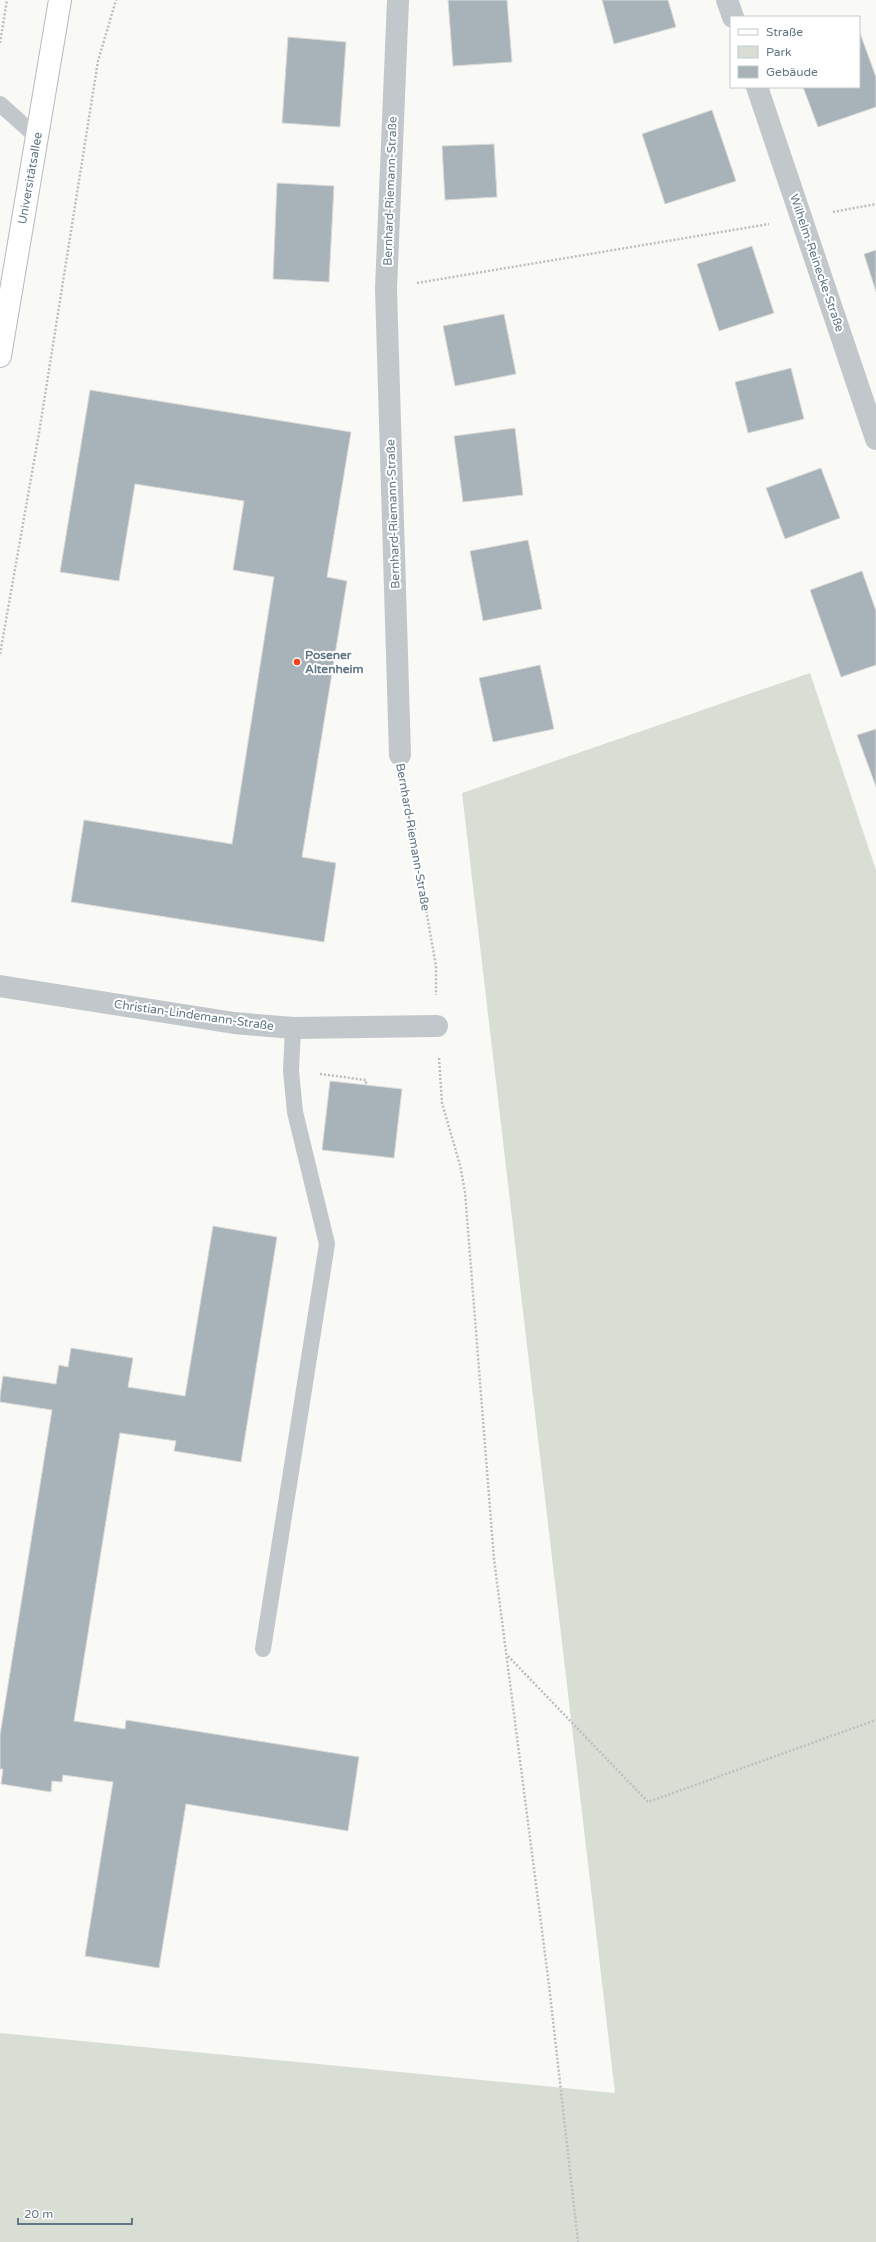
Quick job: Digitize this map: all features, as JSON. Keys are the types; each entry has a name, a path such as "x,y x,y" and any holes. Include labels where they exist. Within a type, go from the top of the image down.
{"main road":[{"name":"Universitätsallee","path":"0,356 60,0"}],"street":[{"name":"Bernhard-Riemann-Straße","path":"398,0 386,288 400,755"},
{"path":"727,0 733,16"},
{"name":"Wilhelm-Reinecke-Straße","path":"757,88 876,439"},
{"name":"Christian-Lindemann-Straße","path":"0,986 234,1023 293,1028 437,1026"}],"lane":[{"path":"0,104 37,138"},
{"path":"263,1649 327,1244 295,1112 291,1071 293,1028"}],"path":[{"path":"0,43 8,0"},
{"path":"0,654 39,433 98,61 116,0"},
{"path":"386,288 802,218 876,204"},
{"name":"Bernhard-Riemann-Straße","path":"400,755 436,966 437,1026 442,1103 460,1164 465,1192 494,1559 508,1656 578,2242"},
{"path":"291,1071 366,1080 366,1085"},
{"path":"508,1656 648,1802 876,1720"}],"green space":[{"path":"810,673 876,870 876,2242 0,2242 0,2033 615,2093 462,793"}],"building":[{"path":"448,0 507,0 512,62 453,66"},
{"path":"602,0 668,0 676,27 614,44"},
{"path":"860,33 876,77 876,107 818,127 803,88 860,88"},
{"path":"288,37 346,42 340,127 282,123"},
{"path":"712,110 736,181 665,204 642,134"},
{"path":"494,144 497,197 445,200 442,146"},
{"path":"277,183 334,186 329,282 273,279"},
{"path":"752,246 774,313 719,331 697,264"},
{"path":"876,250 876,292 864,254"},
{"path":"504,314 516,374 455,386 443,326"},
{"path":"791,368 804,419 748,433 735,382"},
{"name":"Posener Altenheim","path":"90,390 351,432 327,577 347,581 302,857 336,863 324,942 71,902 84,820 232,844 274,577 233,570 244,501 135,484 119,581 60,572"},
{"path":"515,428 523,495 463,502 454,436"},
{"path":"821,468 840,518 785,539 766,488"},
{"path":"528,540 542,609 483,621 470,551"},
{"path":"862,571 876,611 876,665 841,677 810,590"},
{"path":"540,665 554,729 493,742 479,678"},
{"path":"876,729 876,787 857,735"},
{"path":"330,1081 402,1089 394,1158 322,1150"},
{"path":"213,1226 277,1237 241,1462 174,1451 176,1441 120,1433 74,1721 125,1729 126,1720 359,1757 348,1831 186,1804 159,1968 85,1956 113,1782 63,1775 62,1782 52,1781 51,1792 1,1784 3,1769 0,1769 0,1735 52,1410 0,1402 0,1396 3,1376 56,1384 59,1365 68,1367 71,1348 133,1358 128,1387 185,1396"}],"place":[{"name":"Posener Altenheim","path":"297,662"}]}
